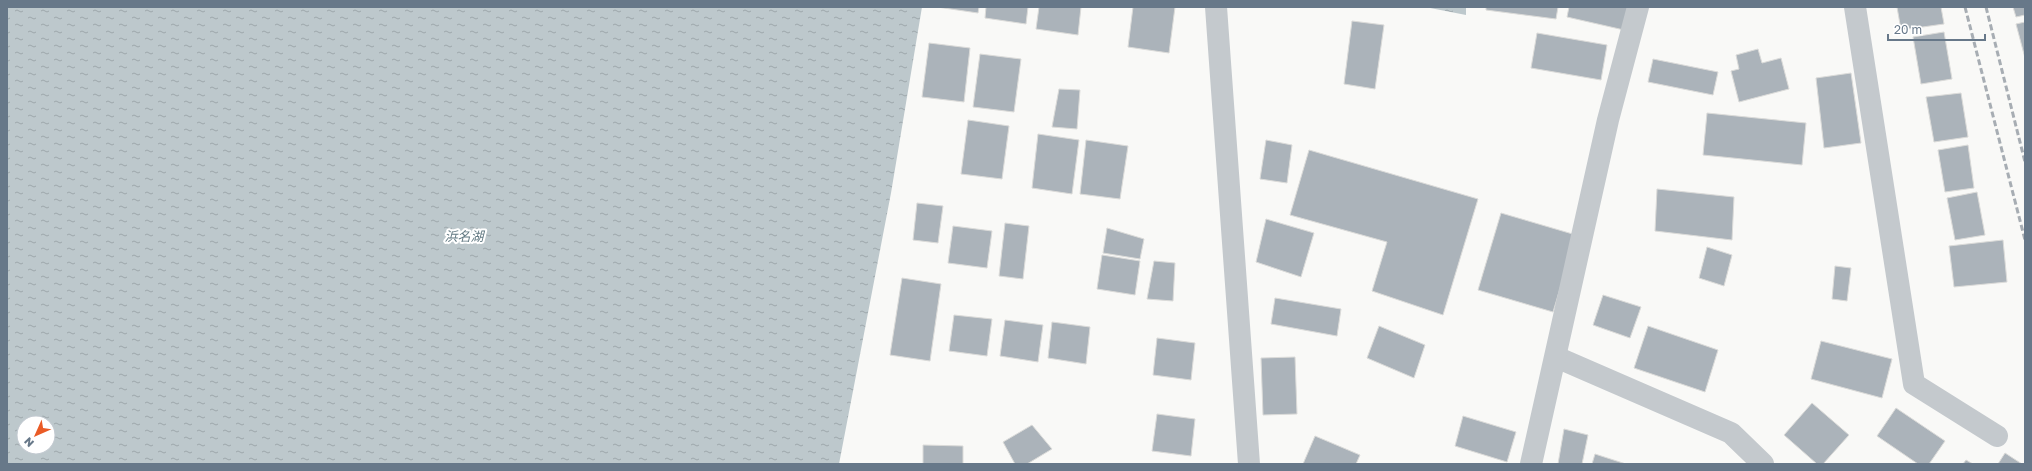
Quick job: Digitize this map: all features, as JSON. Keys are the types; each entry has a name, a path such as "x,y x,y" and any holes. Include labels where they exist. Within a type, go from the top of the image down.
{"street":[{"path":"1216,7 1250,464"},
{"path":"1531,464 1608,120 1638,7"},
{"path":"1856,7 1914,384 1997,436"},
{"path":"1556,357 1731,433 1762,464"}],"water":[{"name":"浜名湖","path":"7,7 922,7 891,193 839,464 7,464"},
{"path":"1425,7 1466,7 1466,15"}],"building":[{"path":"937,7 979,7 978,13"},
{"path":"986,7 1028,7 1026,24 985,18"},
{"path":"1039,7 1081,7 1078,35 1036,29"},
{"path":"1133,7 1175,7 1169,53 1128,47"},
{"path":"1486,7 1558,7 1556,19 1486,10"},
{"path":"1569,7 1629,7 1624,30 1567,17"},
{"path":"1897,7 1941,7 1944,24 1901,30"},
{"path":"2013,7 2025,7 2025,15 2016,17"},
{"path":"1352,21 1384,25 1375,89 1344,84"},
{"path":"2025,22 2025,58 2016,24"},
{"path":"1944,32 1952,79 1921,84 1913,37"},
{"path":"1537,33 1607,45 1601,80 1531,68"},
{"path":"929,43 970,48 964,102 922,97"},
{"path":"1758,49 1762,63 1781,58 1789,89 1739,102 1731,71 1739,69 1736,55"},
{"path":"980,54 1021,59 1014,112 973,107"},
{"path":"1653,59 1718,72 1713,95 1648,82"},
{"path":"1851,73 1861,143 1824,148 1816,78"},
{"path":"1059,89 1080,90 1077,129 1052,127"},
{"path":"1961,93 1968,137 1934,142 1926,97"},
{"path":"1707,113 1806,123 1802,165 1703,155"},
{"path":"968,120 1009,126 1002,179 961,174"},
{"path":"1038,134 1079,140 1072,194 1032,188"},
{"path":"1086,140 1128,146 1120,199 1080,194"},
{"path":"1266,140 1292,145 1287,183 1260,179"},
{"path":"1968,145 1974,188 1945,192 1938,150"},
{"path":"1309,150 1478,199 1443,315 1372,291 1387,242 1290,215"},
{"path":"1657,189 1734,197 1732,240 1655,231"},
{"path":"1977,192 1985,235 1955,240 1947,198"},
{"path":"917,203 943,206 938,243 913,240"},
{"path":"1501,213 1576,235 1553,312 1478,290"},
{"path":"1266,219 1314,233 1301,277 1256,262"},
{"path":"1005,223 1029,226 1023,279 999,276"},
{"path":"953,226 992,231 987,268 948,263"},
{"path":"1107,228 1144,239 1140,259 1103,253"},
{"path":"2003,240 2007,282 1954,287 1949,246"},
{"path":"1707,247 1732,255 1724,286 1699,278"},
{"path":"1102,255 1140,261 1135,295 1097,289"},
{"path":"1154,261 1175,263 1173,301 1147,299"},
{"path":"1835,266 1851,268 1847,301 1832,299"},
{"path":"902,278 941,284 930,361 890,355"},
{"path":"1603,295 1641,307 1630,338 1593,325"},
{"path":"1275,298 1341,309 1337,336 1271,324"},
{"path":"954,315 992,319 987,356 949,351"},
{"path":"1005,320 1043,325 1038,362 1000,356"},
{"path":"1052,322 1090,327 1086,364 1048,358"},
{"path":"1379,326 1425,345 1414,378 1367,358"},
{"path":"1648,326 1718,350 1705,392 1634,368"},
{"path":"1157,338 1195,343 1191,380 1153,375"},
{"path":"1821,341 1892,359 1882,398 1811,379"},
{"path":"1295,357 1297,414 1263,415 1261,358"},
{"path":"1812,403 1849,435 1823,464 1817,464 1784,435"},
{"path":"1896,408 1945,441 1929,464 1918,464 1877,436"},
{"path":"1157,414 1195,419 1191,456 1152,451"},
{"path":"1463,416 1516,432 1507,462 1455,446"},
{"path":"1032,425 1052,449 1027,464 1015,464 1003,442"},
{"path":"1564,429 1588,435 1582,464 1558,464"},
{"path":"1315,436 1360,455 1356,464 1303,464"},
{"path":"923,445 963,446 963,464 923,464"},
{"path":"2005,453 2022,464 1998,464"},
{"path":"1595,454 1626,464 1592,464"},
{"path":"1966,460 1973,464 1963,464"}],"railway":[{"path":"1965,7 2025,240"},
{"path":"1986,7 2025,162"}]}
